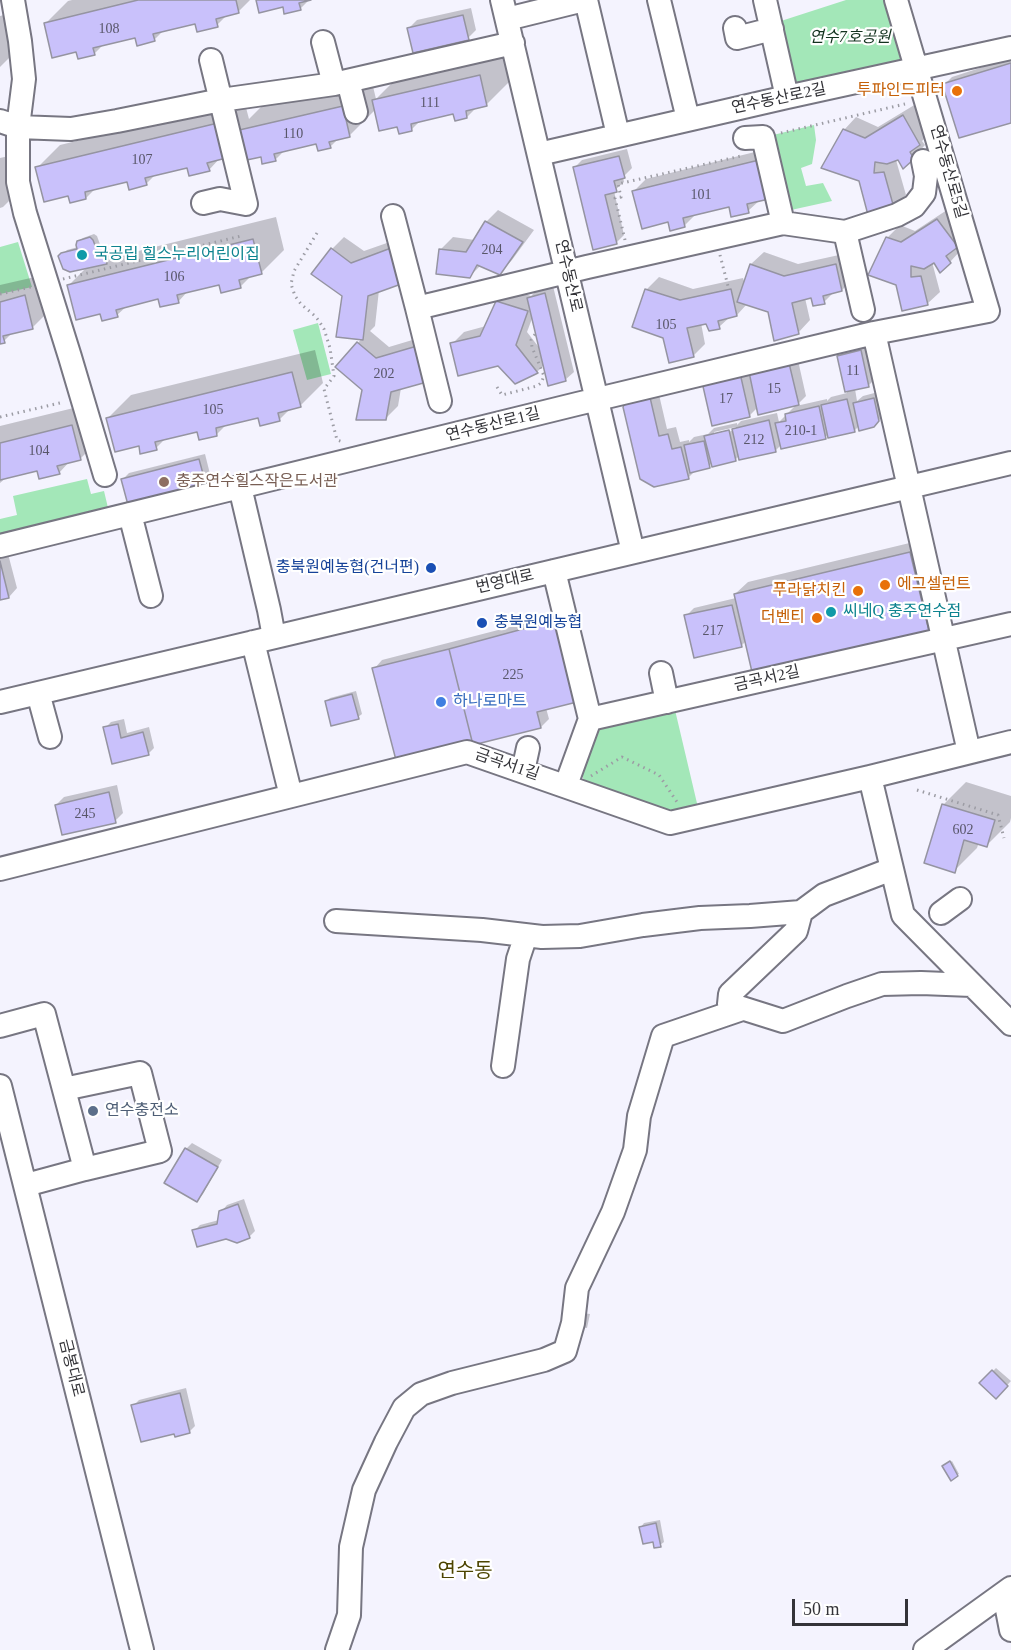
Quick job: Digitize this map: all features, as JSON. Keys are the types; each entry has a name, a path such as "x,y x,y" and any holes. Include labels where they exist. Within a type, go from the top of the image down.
{"street":[{"path":"13,0 24,79 9,124 24,213 105,475"},
{"path":"505,10 585,0 618,135"},
{"path":"659,0 688,119"},
{"path":"765,0 787,97"},
{"name":"연수동산로5길","path":"896,0 988,310"},
{"name":"연수동산로","path":"505,10 633,552"},
{"path":"735,28 737,38 772,29"},
{"path":"323,42 356,112"},
{"path":"9,124 71,129 221,100 341,83 513,43"},
{"name":"연수동산로2길","path":"538,154 1011,48"},
{"path":"203,203 220,199 246,204 211,60"},
{"path":"758,142 783,223"},
{"path":"417,308 783,223 844,232 897,215 914,207 924,194 926,176 923,161"},
{"path":"393,216 441,401"},
{"path":"844,232 863,310"},
{"name":"연수동산로1길","path":"0,546 874,333 988,310"},
{"path":"874,333 969,752"},
{"name":"번영대로","path":"0,702 1011,463"},
{"path":"240,487 269,609 264,640 291,796"},
{"path":"130,514 151,596"},
{"path":"554,571 590,719 574,783"},
{"name":"금곡서2길","path":"590,719 1011,624"},
{"path":"661,673 667,702"},
{"path":"38,693 50,737"},
{"name":"금곡서1길","path":"0,869 467,752 523,771 574,783 670,823 1011,742"},
{"path":"523,771 528,748"},
{"path":"870,777 903,915 1011,1024"},
{"path":"336,921 483,930 542,937 580,936 700,918 801,912 824,895 892,869"},
{"path":"941,913 960,899"},
{"path":"801,912 796,931 729,994 729,1005 783,1021 882,984 972,985"},
{"path":"503,1066 518,958 526,935"},
{"path":"337,1650 349,1615 351,1547 364,1490 404,1408 421,1394 452,1383 544,1360 565,1351 573,1323 577,1288 613,1212 635,1150 639,1116 663,1036 742,1010"},
{"path":"0,1026 45,1014 85,1169"},
{"path":"26,1185 160,1151 140,1073 64,1089"},
{"name":"금봉대로","path":"0,1086 142,1650"},
{"path":"925,1650 1007,1591 1011,1630"}],"path":[{"path":"627,248 615,198 621,197 618,184 758,142 905,104"},
{"path":"317,233 294,271 291,284 295,296 315,316 324,329 330,348 334,376 324,389 337,440 350,444"},
{"path":"58,280 241,236"},
{"path":"719,250 728,286"},
{"path":"0,294 32,287"},
{"path":"497,387 502,395 541,383 544,376 531,340 536,333"},
{"path":"0,417 71,401"},
{"path":"574,783 622,757 659,775 688,819"},
{"path":"917,790 998,815 1004,838"}],"green space":[{"name":"연수7호공원","path":"846,0 884,0 905,61 803,86 796,81 781,21"},
{"path":"814,125 816,140 812,164 801,168 806,186 823,183 832,201 791,210 773,135"},
{"path":"18,242 32,287 0,294 0,247"},
{"path":"318,323 331,374 307,380 293,330"},
{"path":"87,479 91,494 104,491 109,512 0,539 0,519 17,515 13,496"},
{"path":"675,710 700,816 670,823 586,793 581,767 599,728"}],"building":[{"path":"138,0 236,0 239,13 216,19 218,27 197,32 195,24 153,34 155,41 137,46 135,38 93,48 95,55 78,59 76,52 52,58 44,23"},
{"path":"256,0 311,0 299,3 301,10 284,14 283,7 259,13"},
{"path":"463,15 469,40 413,53 407,28"},
{"path":"1011,63 1011,123 959,138 942,84"},
{"path":"480,75 487,106 466,111 467,118 455,121 453,114 411,124 412,131 399,134 397,127 379,131 372,100"},
{"path":"343,106 350,137 329,142 331,148 318,151 316,144 274,154 276,161 262,164 261,157 242,161 235,131"},
{"path":"903,115 920,145 910,152 914,159 903,169 898,160 887,164 875,162 874,173 884,172 894,208 868,215 859,181 821,168 843,129 865,138"},
{"path":"222,122 230,157 207,163 210,171 189,176 187,168 145,178 147,185 129,190 127,182 85,192 86,199 70,203 68,196 44,202 35,167"},
{"path":"619,156 625,178 614,181 617,192 605,195 617,244 593,250 573,167"},
{"path":"759,160 769,199 747,204 749,213 731,217 729,207 683,218 685,227 670,231 668,222 642,229 632,191"},
{"path":"937,219 958,247 946,256 951,263 940,273 934,263 924,269 911,266 911,277 921,276 928,305 902,311 896,285 868,275 886,237 901,242"},
{"path":"485,221 523,242 500,275 477,265 470,278 436,274 439,249 466,252"},
{"name":"국공립 힐스누리어린이집","path":"90,237 98,253 104,251 107,264 70,272 63,269 58,256 77,249 77,241"},
{"path":"253,239 262,274 239,280 241,288 221,293 219,285 177,295 179,303 160,307 158,299 116,310 118,317 102,321 100,314 76,320 67,285"},
{"path":"331,248 351,263 391,248 404,283 368,296 363,340 336,337 342,296 311,274"},
{"path":"750,264 784,276 836,264 842,291 823,296 825,304 813,306 811,298 792,303 799,334 774,341 768,312 737,302"},
{"path":"645,289 680,300 731,289 737,316 718,321 720,329 709,331 706,324 687,328 694,357 669,363 663,338 632,327"},
{"path":"545,293 566,381 548,386 527,298"},
{"path":"25,295 33,329 3,336 5,343 0,344 0,302"},
{"path":"496,301 528,311 516,345 538,373 515,384 498,366 458,376 450,343 480,336"},
{"path":"357,342 376,358 417,346 427,382 391,392 386,420 356,420 362,390 335,367"},
{"path":"861,350 869,387 845,392 837,356"},
{"path":"789,363 799,405 758,415 749,372"},
{"path":"292,372 301,407 278,413 280,421 260,426 258,418 216,428 217,436 199,440 197,432 155,442 157,450 140,454 139,446 115,452 106,418"},
{"path":"740,373 750,417 712,426 702,382"},
{"path":"649,393 659,436 668,434 672,449 681,447 689,479 654,487 640,479 623,407 628,398"},
{"path":"874,398 879,421 874,427 859,431 853,403"},
{"path":"847,399 855,432 828,438 821,405"},
{"path":"819,406 826,439 781,449 775,423 786,421 785,414"},
{"path":"769,420 776,452 739,460 732,429"},
{"path":"72,425 81,460 57,466 60,474 39,479 37,471 0,480 0,443"},
{"path":"729,430 736,461 712,467 704,436"},
{"path":"704,441 710,468 690,473 684,445"},
{"path":"199,459 206,485 128,505 121,479"},
{"name":"씨네Q 충주연수점","path":"910,552 929,631 752,672 734,594"},
{"path":"0,561 9,598 0,600"},
{"path":"732,605 742,647 694,658 684,615"},
{"path":"556,620 577,702 537,712 541,728 473,745 449,649"},
{"path":"449,649 473,745 397,764 372,668"},
{"path":"352,694 359,719 331,726 325,701"},
{"path":"118,724 121,738 143,732 149,755 112,764 103,727"},
{"path":"109,792 116,823 62,835 55,805"},
{"path":"942,804 995,820 987,847 964,840 955,873 924,863"},
{"path":"185,1148 218,1167 197,1202 164,1183"},
{"path":"238,1204 250,1238 237,1243 226,1239 197,1247 192,1230 217,1224 219,1211"},
{"path":"992,1370 1008,1386 996,1399 979,1383"},
{"path":"180,1393 190,1433 175,1437 174,1434 141,1442 131,1405"},
{"path":"950,1461 958,1476 951,1481 942,1466"},
{"path":"656,1523 661,1547 654,1548 653,1542 643,1544 639,1527"}],"place":[{"name":"투파인드피터","path":"957,91"},
{"name":"국공립 힐스누리어린이집","path":"82,255"},
{"name":"충주연수힐스작은도서관","path":"164,482"},
{"name":"충북원예농협(건너편)","path":"431,568"},
{"name":"에그셀런트","path":"885,585"},
{"name":"푸라닭치킨","path":"858,591"},
{"name":"씨네Q 충주연수점","path":"831,612"},
{"name":"더벤티","path":"817,618"},
{"name":"충북원예농협","path":"482,623"},
{"name":"하나로마트","path":"441,702"},
{"name":"연수충전소","path":"93,1111"}],"district":[{"name":"연수동","path":"465,1572"}]}
